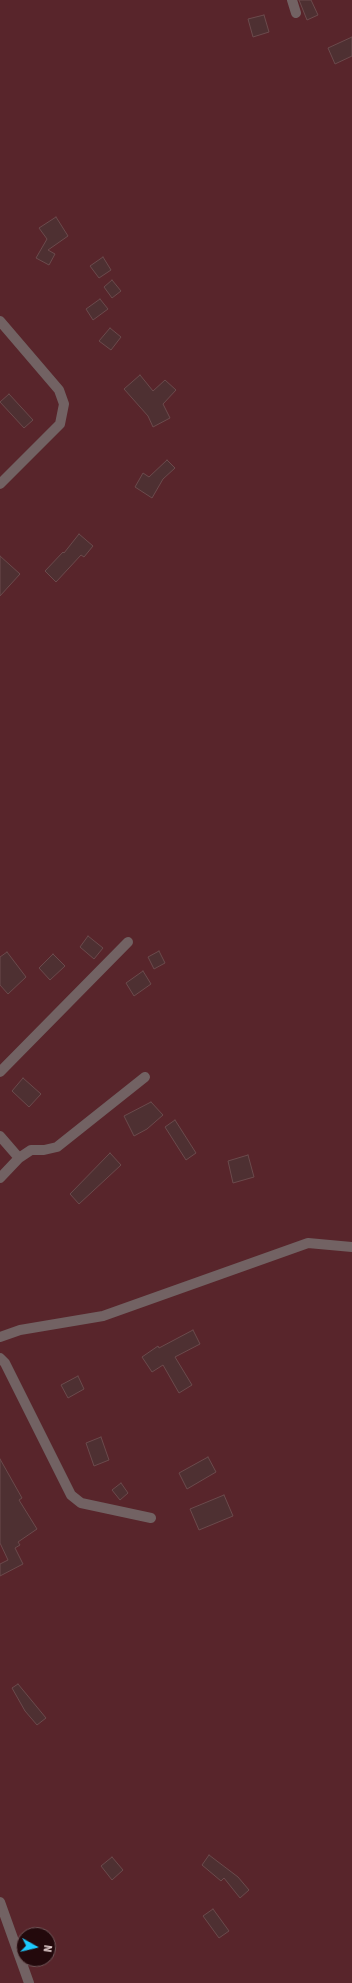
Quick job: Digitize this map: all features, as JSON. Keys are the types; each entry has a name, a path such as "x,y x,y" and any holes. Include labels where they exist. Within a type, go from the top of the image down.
{"street":[{"path":"292,0 296,13"},
{"path":"0,321 59,390 64,404 60,424 0,484"},
{"path":"0,1072 128,942"},
{"path":"0,1178 19,1158 31,1150 44,1150 57,1147 145,1077"},
{"path":"0,1136 19,1158"},
{"path":"0,1337 20,1330 103,1316 308,1243 352,1246"},
{"path":"0,1358 4,1363 71,1495 81,1503 151,1518"},
{"path":"0,1902 29,1983"}],"shaded area":[{"path":"0,0 352,0 352,1983 0,1983"}],"building":[{"path":"299,0 311,0 318,15 307,20"},
{"path":"264,15 269,32 253,37 248,19"},
{"path":"352,37 352,56 335,64 328,48"},
{"path":"56,217 68,236 48,250 55,254 49,265 36,258 47,239 39,228"},
{"path":"103,257 111,270 99,278 90,266"},
{"path":"112,280 121,291 112,298 104,287"},
{"path":"100,299 108,309 93,320 86,309"},
{"path":"110,328 121,337 111,350 99,341"},
{"path":"140,375 153,391 165,380 176,390 163,404 170,418 153,427 148,416 124,389"},
{"path":"9,394 33,420 24,428 0,402"},
{"path":"167,460 175,468 163,479 152,498 135,487 143,473 149,477"},
{"path":"79,534 93,546 84,557 81,555 56,582 45,571 63,552 64,553"},
{"path":"0,556 20,574 0,596"},
{"path":"88,936 103,948 94,959 80,947"},
{"path":"159,951 165,963 154,969 148,957"},
{"path":"7,952 26,977 8,994 0,985 0,957"},
{"path":"53,954 65,966 50,980 39,968"},
{"path":"143,971 151,984 134,996 126,983"},
{"path":"23,1078 41,1094 29,1107 12,1091"},
{"path":"151,1102 163,1115 147,1129 134,1136 124,1116"},
{"path":"175,1120 196,1153 186,1160 165,1127"},
{"path":"110,1153 121,1165 79,1204 70,1194"},
{"path":"248,1155 254,1177 233,1183 228,1161"},
{"path":"193,1330 200,1344 175,1357 192,1385 179,1393 163,1365 152,1372 142,1357 158,1346 159,1348"},
{"path":"78,1376 84,1389 68,1398 61,1385"},
{"path":"101,1437 109,1460 94,1466 86,1443"},
{"path":"208,1457 216,1472 187,1489 179,1473"},
{"path":"0,1459 22,1498 19,1500 37,1529 18,1542 20,1545 15,1548 23,1564 0,1576 0,1564 8,1560 0,1543"},
{"path":"121,1483 128,1493 120,1500 112,1490"},
{"path":"224,1495 233,1516 199,1530 190,1509"},
{"path":"18,1684 46,1718 37,1725 25,1711 12,1688"},
{"path":"209,1855 238,1877 249,1890 240,1898 224,1878 221,1881 202,1865"},
{"path":"112,1857 123,1870 112,1880 101,1866"},
{"path":"213,1909 229,1931 219,1938 203,1916"}]}
